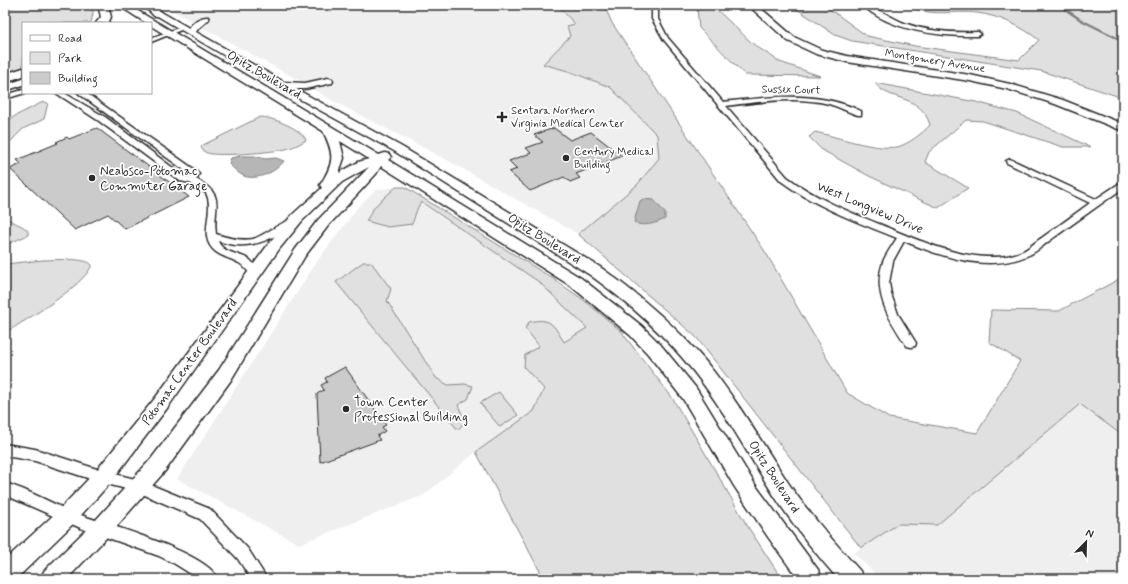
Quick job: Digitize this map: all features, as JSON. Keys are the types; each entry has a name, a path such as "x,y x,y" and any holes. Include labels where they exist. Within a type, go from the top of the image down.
{"highway":[{"path":"103,5 106,17 103,22"},
{"path":"149,5 158,14"},
{"path":"5,78 22,72"}],"main road":[{"name":"Opitz Boulevard","path":"122,5 150,22"},
{"name":"Opitz Boulevard","path":"143,5 398,150 595,271 644,308 677,341 700,367 726,402 794,509 828,552 852,579"},
{"name":"Montgomery Avenue","path":"752,5 791,39 819,52 848,59 970,78 1005,86 1059,102 1123,128"},
{"path":"135,13 142,22"},
{"path":"183,28 197,25 205,19"},
{"name":"Opitz Boulevard","path":"152,23 379,160 576,282 602,301 628,323 653,348 676,376 699,407 740,478 774,530 811,579"},
{"path":"280,84 304,86 328,81 318,91 316,96 317,101 324,108"},
{"path":"5,89 22,82"},
{"path":"320,196 338,164 338,149 328,130"},
{"name":"Potomac Center Boulevard","path":"5,575 66,517 103,477 162,402 255,273 297,218 320,196 349,172 362,165 379,160 398,150"},
{"name":"Potomac Center Boulevard","path":"52,579 101,529 158,465 225,375 308,241 333,211 372,171 379,160"}],"street":[{"name":"West Longview Drive","path":"655,5 654,16 659,29 778,173 793,186 837,211 933,249 961,256 992,259 1008,258 1026,253 1123,184"},
{"path":"865,5 884,18 913,28 947,34 978,34"},
{"path":"152,33 183,28"},
{"path":"152,39 165,31"},
{"path":"5,89 22,85"},
{"path":"5,97 22,92"},
{"path":"61,94 102,119 184,179 192,179 210,193 212,196 210,231 216,248 244,260 251,265 255,273"},
{"path":"81,94 195,174 192,179"},
{"name":"Sussex Court","path":"721,104 773,98 796,99 821,101 849,107 858,113"},
{"path":"1010,161 1096,203"},
{"path":"212,236 234,243 255,241 272,234 297,218"},
{"path":"902,237 889,260 885,271 884,284 886,298 891,311 911,343"},
{"path":"5,450 36,455 103,477 139,486 205,514 243,554 260,579"},
{"path":"5,489 16,492 66,517 172,555 204,573 211,579"}],"shaded area":[{"name":"Sentara Northern Virginia Medical Center","path":"162,5 557,5 575,25 570,36 543,64 568,71 610,87 657,135 659,158 637,185 578,234 447,160 331,100 300,81"},
{"path":"255,156 265,159 276,158 284,161 271,172 260,176 249,177 240,174 229,164 231,158"},
{"path":"396,187 539,282 588,328 564,342 535,411 476,452 424,495 299,544 177,479 318,260 358,207 376,190"},
{"path":"643,199 654,200 665,213 665,219 645,225 634,222 640,201"},
{"path":"1080,404 1123,436 1123,579 880,579 854,553 898,524 937,525"}],"green space":[{"path":"5,5 93,5 91,22 22,22 22,67 5,73"},
{"path":"557,5 604,5 612,23 766,253 847,393 889,418 977,433 1020,361 989,342 991,310 1059,311 1123,277 1123,436 1080,404 937,525 898,524 861,548 696,337 578,234 637,185 659,158 657,135 610,87 568,71 543,64 570,36 567,26 575,24"},
{"path":"695,5 712,5 753,44 780,62 820,76 745,75 699,28 697,7"},
{"path":"791,5 824,5 867,36 915,46 1019,60 1039,40 1018,26 986,14 924,11 907,5 1123,5 1123,98 1041,71 852,41 835,35"},
{"path":"875,83 976,102 1017,113 1090,147 1063,147 983,121 966,120 929,152 925,162 968,188 938,208 869,176 822,150 809,137 815,132 867,145 878,147 897,147 915,138 930,125 919,107 912,102 888,93"},
{"path":"43,102 48,103 44,119 23,129 5,147 5,123 15,116"},
{"path":"260,117 286,124 299,132 306,140 286,149 258,153 213,154 203,151 201,147 203,145"},
{"path":"396,187 405,187 552,278 585,301 620,330 671,396 748,527 782,579 544,579 476,452 534,411 544,389 524,367 525,355 539,346 525,328 529,322 543,321 551,324 564,342 587,328 539,282 421,202 412,224 388,227 366,221 375,206"},
{"path":"5,213 9,219 25,228 28,231 28,235 5,245"},
{"path":"43,260 77,260 89,262 92,265 87,274 78,283 40,311 5,333 5,264"},
{"path":"363,262 371,262 391,289 387,301 436,378 448,385 465,384 473,386 468,399 458,405 465,421 458,430 336,282"},
{"path":"499,392 518,415 500,427 480,403"}],"building":[{"name":"Neabsco-Potomac Commuter Garage","path":"97,128 189,197 125,229 108,214 75,230 10,169 21,164 17,160 58,143 56,142 67,137 69,139"},
{"name":"Century Medical Building","path":"554,128 570,140 591,132 622,156 576,174 580,178 570,182 564,177 530,191 509,172 517,169 509,161 531,153 526,148 543,142 534,135"},
{"name":"Town Center Professional Building","path":"345,367 386,425 382,427 385,431 377,436 380,440 320,462 317,394 324,390 321,385 327,382 325,378"}],"waterway":[{"path":"1059,5 1081,20 1123,41"}],"place":[{"name":"Sentara Northern Virginia Medical Center","path":"502,117"},
{"name":"Century Medical Building","path":"566,158"},
{"name":"Neabsco-Potomac Commuter Garage","path":"92,178"},
{"name":"Town Center Professional Building","path":"346,409"}]}
